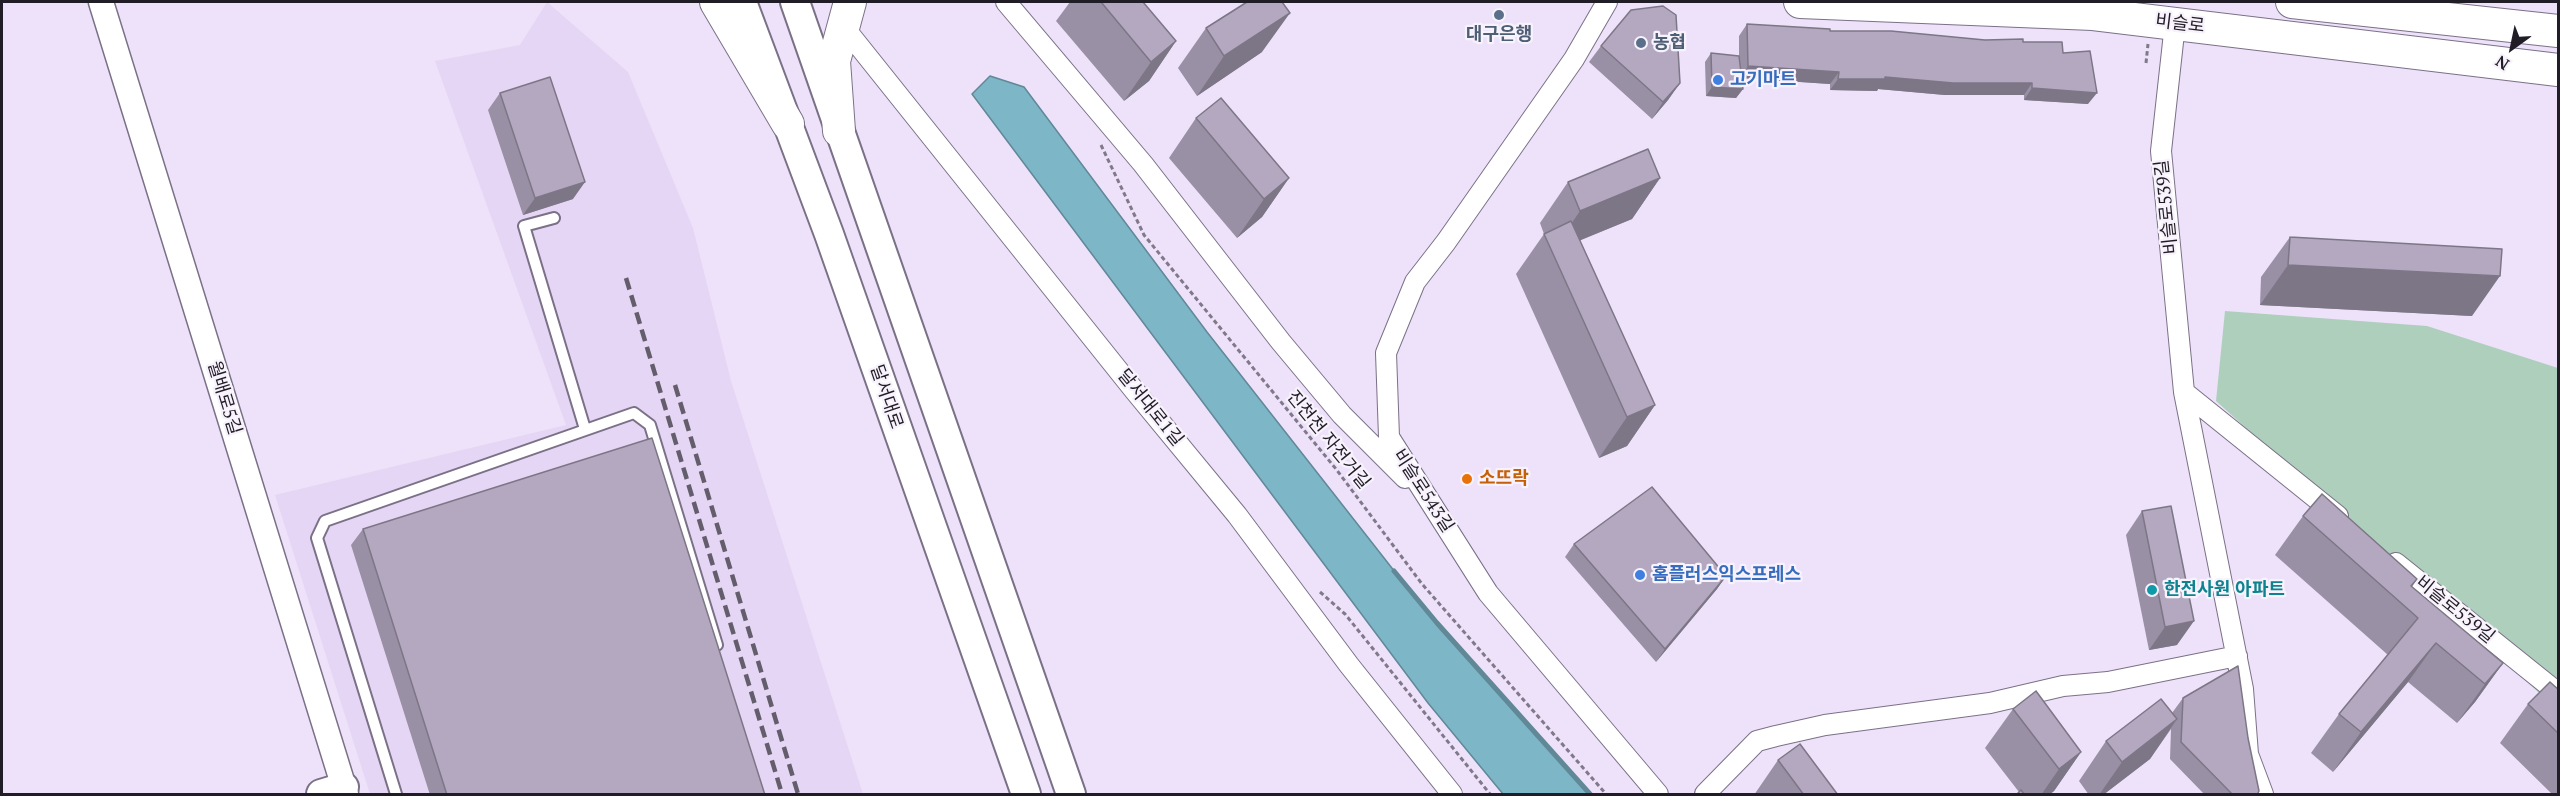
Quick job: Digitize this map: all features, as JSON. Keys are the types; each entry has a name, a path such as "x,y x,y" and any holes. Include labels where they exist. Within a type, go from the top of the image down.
{"main road":[{"path":"716,2 788,124"},
{"name":"달서대로","path":"742,2 788,124 1026,795"},
{"path":"795,2 1071,795"},
{"name":"비슬로","path":"1800,2 2093,14 2559,70"},
{"path":"2292,2 2559,31"},
{"path":"839,131 834,61 847,14"}],"street":[{"name":"월배로5길","path":"101,2 337,792"},
{"path":"1006,2 1143,164 1281,342 1342,415 1438,514"},
{"name":"비슬로543길","path":"1607,2 1574,59 1446,242 1415,282 1386,353 1389,437 1488,593 1658,795"},
{"name":"달서대로1길","path":"847,14 1134,390 1237,515 1349,664 1452,795"},
{"name":"비슬로539길","path":"2175,24 2161,151 2184,392 2243,689 2248,754 2263,795"},
{"path":"2184,392 2348,524"},
{"name":"비슬로539길","path":"2385,554 2559,693"},
{"path":"1705,795 1757,741 1776,735 1825,725 1990,703 2063,686 2108,682 2237,656"}],"lane":[{"path":"554,218 524,226 585,429"},
{"path":"396,795 317,538 325,521 634,413 650,424 722,660"}],"path":[{"name":"진천천 자전거길","path":"1099,141 1144,235 1336,469 1422,584 1606,795"},
{"path":"1320,592 1345,614 1490,795"}],"shaded area":[{"path":"547,2 628,72 693,228 731,381 863,794 370,794 275,495 566,425 435,61 520,45"}],"green space":[{"path":"2225,311 2427,326 2558,368 2558,710 2216,401"}],"water":[{"path":"990,76 1024,87 1207,332 1395,572 1437,623 1590,794 1503,794 1428,703 972,94"}],"building":[{"path":"1101,2 1143,2 1176,41 1151,62"},
{"path":"1247,2 1282,2 1290,13 1224,56 1206,28"},
{"path":"1663,6 1676,15 1680,83 1663,102 1601,46 1631,10"},
{"path":"1747,24 1830,29 1830,31 1891,31 1985,40 2023,39 2023,42 2062,42 2063,53 2090,51 2097,93 2032,88 2032,83 1953,83 1885,77 1885,79 1838,79 1839,72 1748,66"},
{"path":"1711,53 1739,56 1743,89 1712,87"},
{"path":"550,77 585,182 535,198 500,93"},
{"path":"1221,98 1289,178 1264,199 1196,118"},
{"path":"1648,149 1660,178 1580,211 1568,182"},
{"path":"1571,221 1655,405 1627,417 1544,234"},
{"path":"2290,237 2502,249 2500,276 2288,265"},
{"path":"652,438 765,795 447,795 363,529"},
{"path":"1652,487 1726,576 1665,649 1574,544"},
{"path":"2322,494 2417,579 2411,586 2503,663 2485,684 2436,643 2361,732 2339,714 2418,618 2303,516"},
{"path":"2171,506 2194,621 2165,627 2142,511"},
{"path":"2238,666 2248,738 2259,791 2257,795 2233,795 2181,742 2183,698"},
{"path":"2550,682 2559,690 2559,734 2528,704"},
{"path":"2036,691 2081,752 2059,769 2013,709"},
{"path":"2161,699 2177,719 2122,762 2106,741"},
{"path":"1800,744 1838,795 1804,795 1778,760"}],"waterway":[{"path":"1394,571 1437,623 1590,794"}],"railway":[{"path":"626,278 782,794"},
{"path":"675,385 798,794"}],"place":[{"name":"대구은행","path":"1499,15"},
{"name":"농협","path":"1641,43"},
{"name":"고기마트","path":"1718,80"},
{"name":"소뜨락","path":"1467,479"},
{"name":"홈플러스익스프레스","path":"1640,575"},
{"name":"한전사원 아파트","path":"2152,590"}]}
